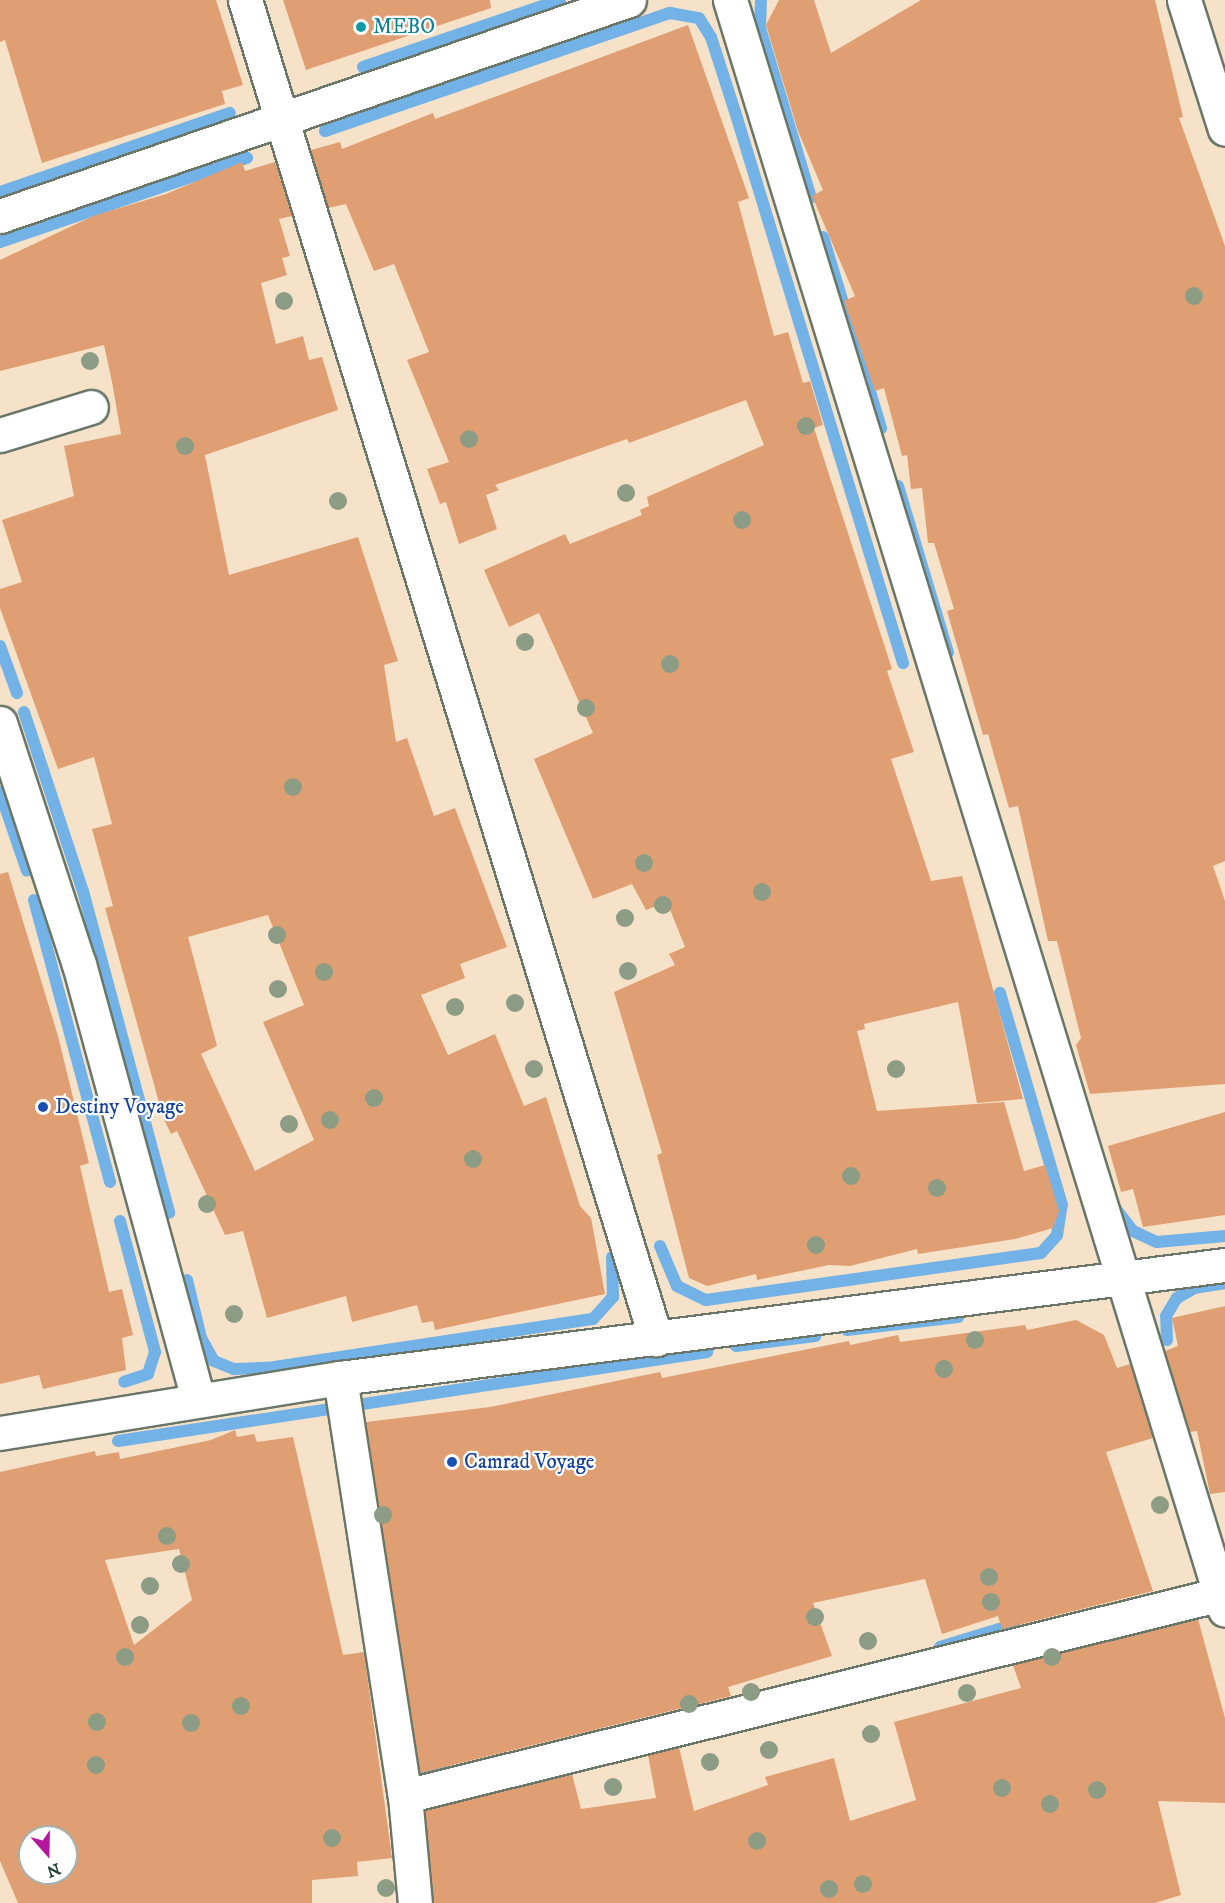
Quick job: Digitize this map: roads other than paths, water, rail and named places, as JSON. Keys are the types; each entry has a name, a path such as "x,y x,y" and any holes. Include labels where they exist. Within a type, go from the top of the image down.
{"street":[{"path":"245,0 656,1339"},
{"path":"0,216 629,0"},
{"path":"405,1796 1224,1599 1122,1278 730,0"},
{"path":"1184,0 1225,129"},
{"path":"0,435 91,407"},
{"path":"0,723 79,964 198,1400"},
{"path":"0,1433 340,1378 1225,1265"},
{"path":"340,1378 405,1796 415,1903"}],"waterway":[{"path":"363,67 560,0"},
{"path":"761,0 760,28 811,198"},
{"path":"325,131 670,13 699,18 711,37 737,118 903,663"},
{"path":"0,192 230,113"},
{"path":"0,242 247,158"},
{"path":"823,237 881,428"},
{"path":"898,486 948,653"},
{"path":"0,646 17,693"},
{"path":"24,712 83,891 169,1213"},
{"path":"0,792 27,871"},
{"path":"34,900 110,1182"},
{"path":"660,1246 677,1286 706,1300 1041,1253 1057,1235 1062,1205 1000,993"},
{"path":"1115,1208 1133,1231 1157,1242 1225,1236"},
{"path":"120,1221 155,1352 148,1374 124,1382"},
{"path":"187,1280 201,1338 214,1361 234,1369 268,1368 593,1319 613,1297 612,1257"},
{"path":"1167,1340 1166,1316 1177,1298 1194,1288 1225,1283"},
{"path":"847,1330 958,1317"},
{"path":"736,1346 815,1336"},
{"path":"118,1441 707,1352"},
{"path":"940,1647 1015,1624"},
{"path":"410,1778 445,1770"}],"place":[{"name":"MEBO","path":"361,27"},
{"name":"Destiny Voyage","path":"43,1107"},
{"name":"Camrad Voyage","path":"452,1462"}]}
